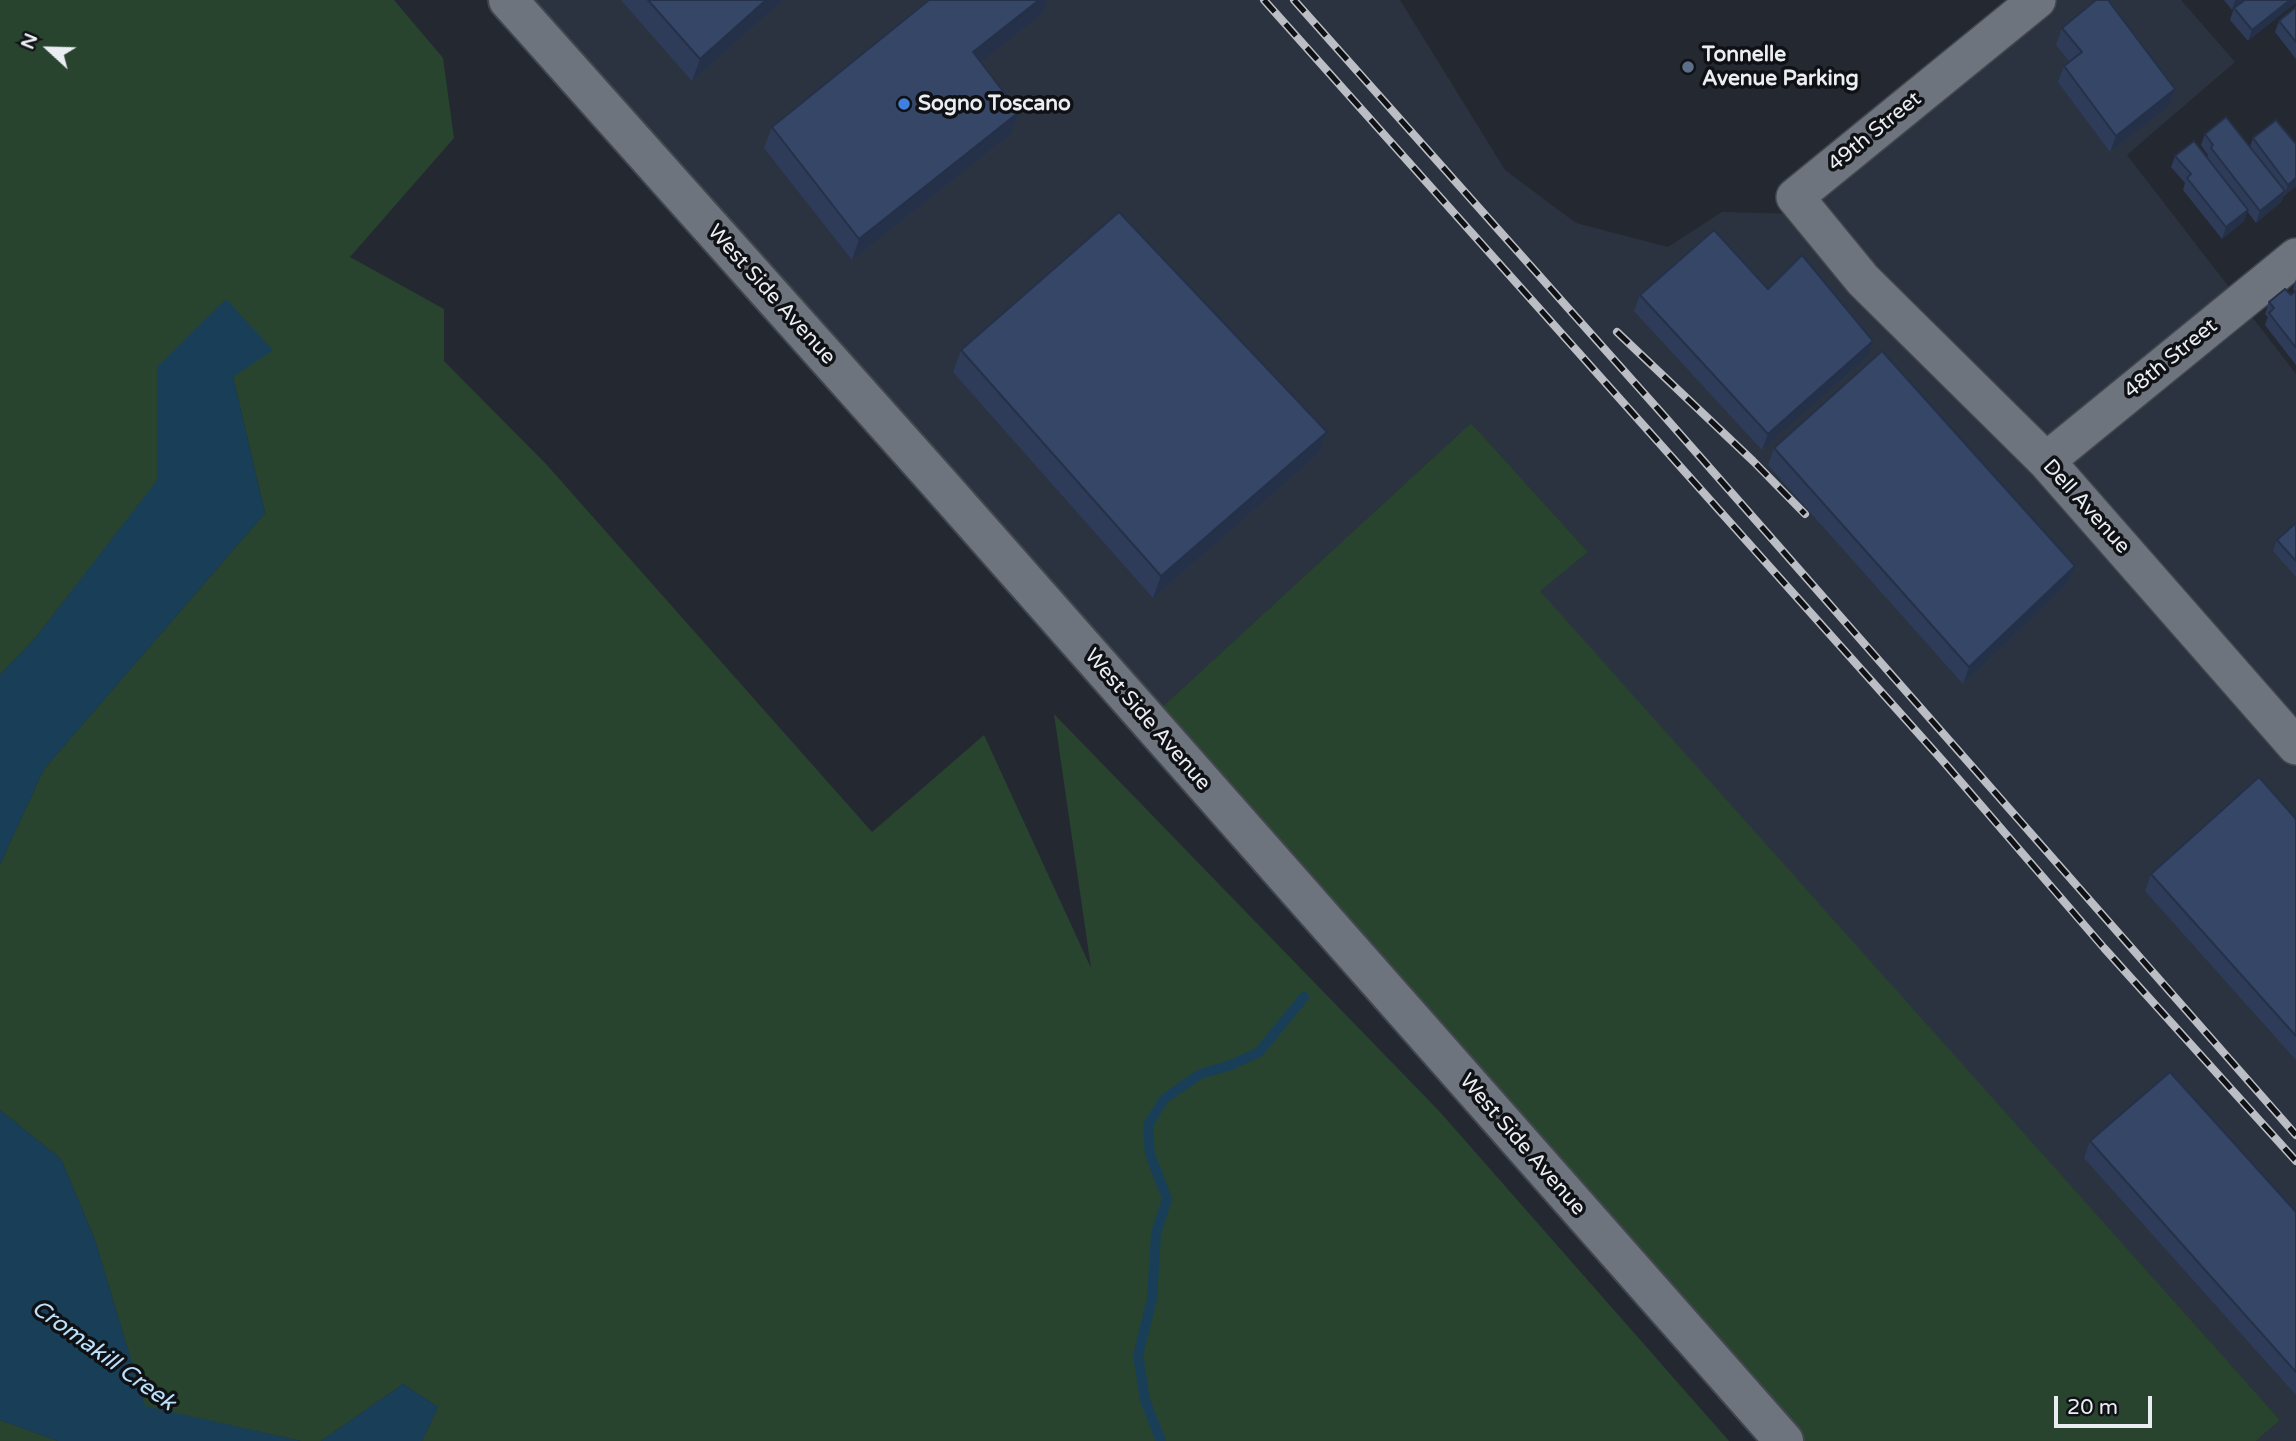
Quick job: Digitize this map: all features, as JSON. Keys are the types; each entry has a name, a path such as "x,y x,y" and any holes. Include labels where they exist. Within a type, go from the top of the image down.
{"street":[{"name":"West Side Avenue","path":"508,0 938,482 1784,1441"},
{"name":"49th Street","path":"1863,280 1795,197 2037,0"},
{"name":"48th Street","path":"2046,461 2296,257"},
{"name":"Dell Avenue","path":"1863,280 2046,461 2296,746"}],"shaded area":[{"path":"509,0 1400,0 1505,170 1576,223 1668,247 1722,212 1797,214 2054,0 2181,0 2235,62 2127,155 2296,374 2296,1441 2256,1441 2280,1420 1539,591 1588,552 1471,423 1147,721"}],"green space":[{"path":"0,0 394,0 443,58 454,138 350,257 444,309 444,361 546,464 872,832 984,735 1091,968 1054,714 1440,1112 1729,1441 422,1441 438,1407 403,1384 321,1441 301,1441 145,1407 95,1240 61,1159 0,1110 0,864 44,769 265,513 233,377 157,367 158,480 36,637 0,675"},
{"path":"1471,423 1588,552 1540,591 2280,1420 2256,1441 1785,1441 1147,721"},
{"path":"0,1420 58,1441 0,1441"}],"water":[{"path":"226,299 273,350 233,377 265,513 44,769 0,864 0,675 36,637 157,480 157,367"},
{"name":"Cromakill Creek","path":"0,1110 61,1159 95,1240 145,1406 301,1441 58,1441 0,1420"},
{"path":"403,1384 438,1407 422,1441 321,1441"}],"building":[{"path":"648,0 766,0 700,59"},
{"name":"Sogno Toscano","path":"929,0 1039,0 973,52 1019,112 859,239 772,127"},
{"path":"2096,0 2108,0 2175,89 2116,136 2064,66 2082,52 2062,28"},
{"path":"2245,0 2290,0 2252,30 2234,8"},
{"path":"2296,7 2296,42 2279,21"},
{"path":"2226,117 2285,191 2260,211 2211,148 2213,145 2205,134"},
{"path":"2276,120 2296,144 2296,178 2288,185 2253,138"},
{"path":"2194,141 2248,210 2226,227 2187,178 2191,174 2175,156"},
{"path":"1119,212 1327,432 1161,576 961,350"},
{"path":"1714,230 1768,289 1802,255 1873,341 1768,434 1640,295"},
{"path":"2285,289 2291,295 2296,291 2296,348 2269,313 2274,308 2269,302"},
{"path":"1882,351 2075,566 1969,667 1774,448"},
{"path":"2296,523 2296,561 2277,540"},
{"path":"2259,777 2296,819 2296,1036 2151,874"},
{"path":"2170,1072 2296,1212 2296,1372 2090,1141"}],"waterway":[{"path":"1161,1441 1145,1400 1138,1355 1152,1299 1156,1233 1167,1199 1150,1154 1148,1125 1164,1099 1200,1074 1231,1065 1259,1052 1304,997"}],"railway":[{"path":"1264,0 2296,1161"},
{"path":"1294,0 1665,417 2296,1135"},
{"path":"1617,332 1805,514"}],"place":[{"name":"Tonnelle Avenue Parking","path":"1688,67"},
{"name":"Sogno Toscano","path":"904,104"}]}
